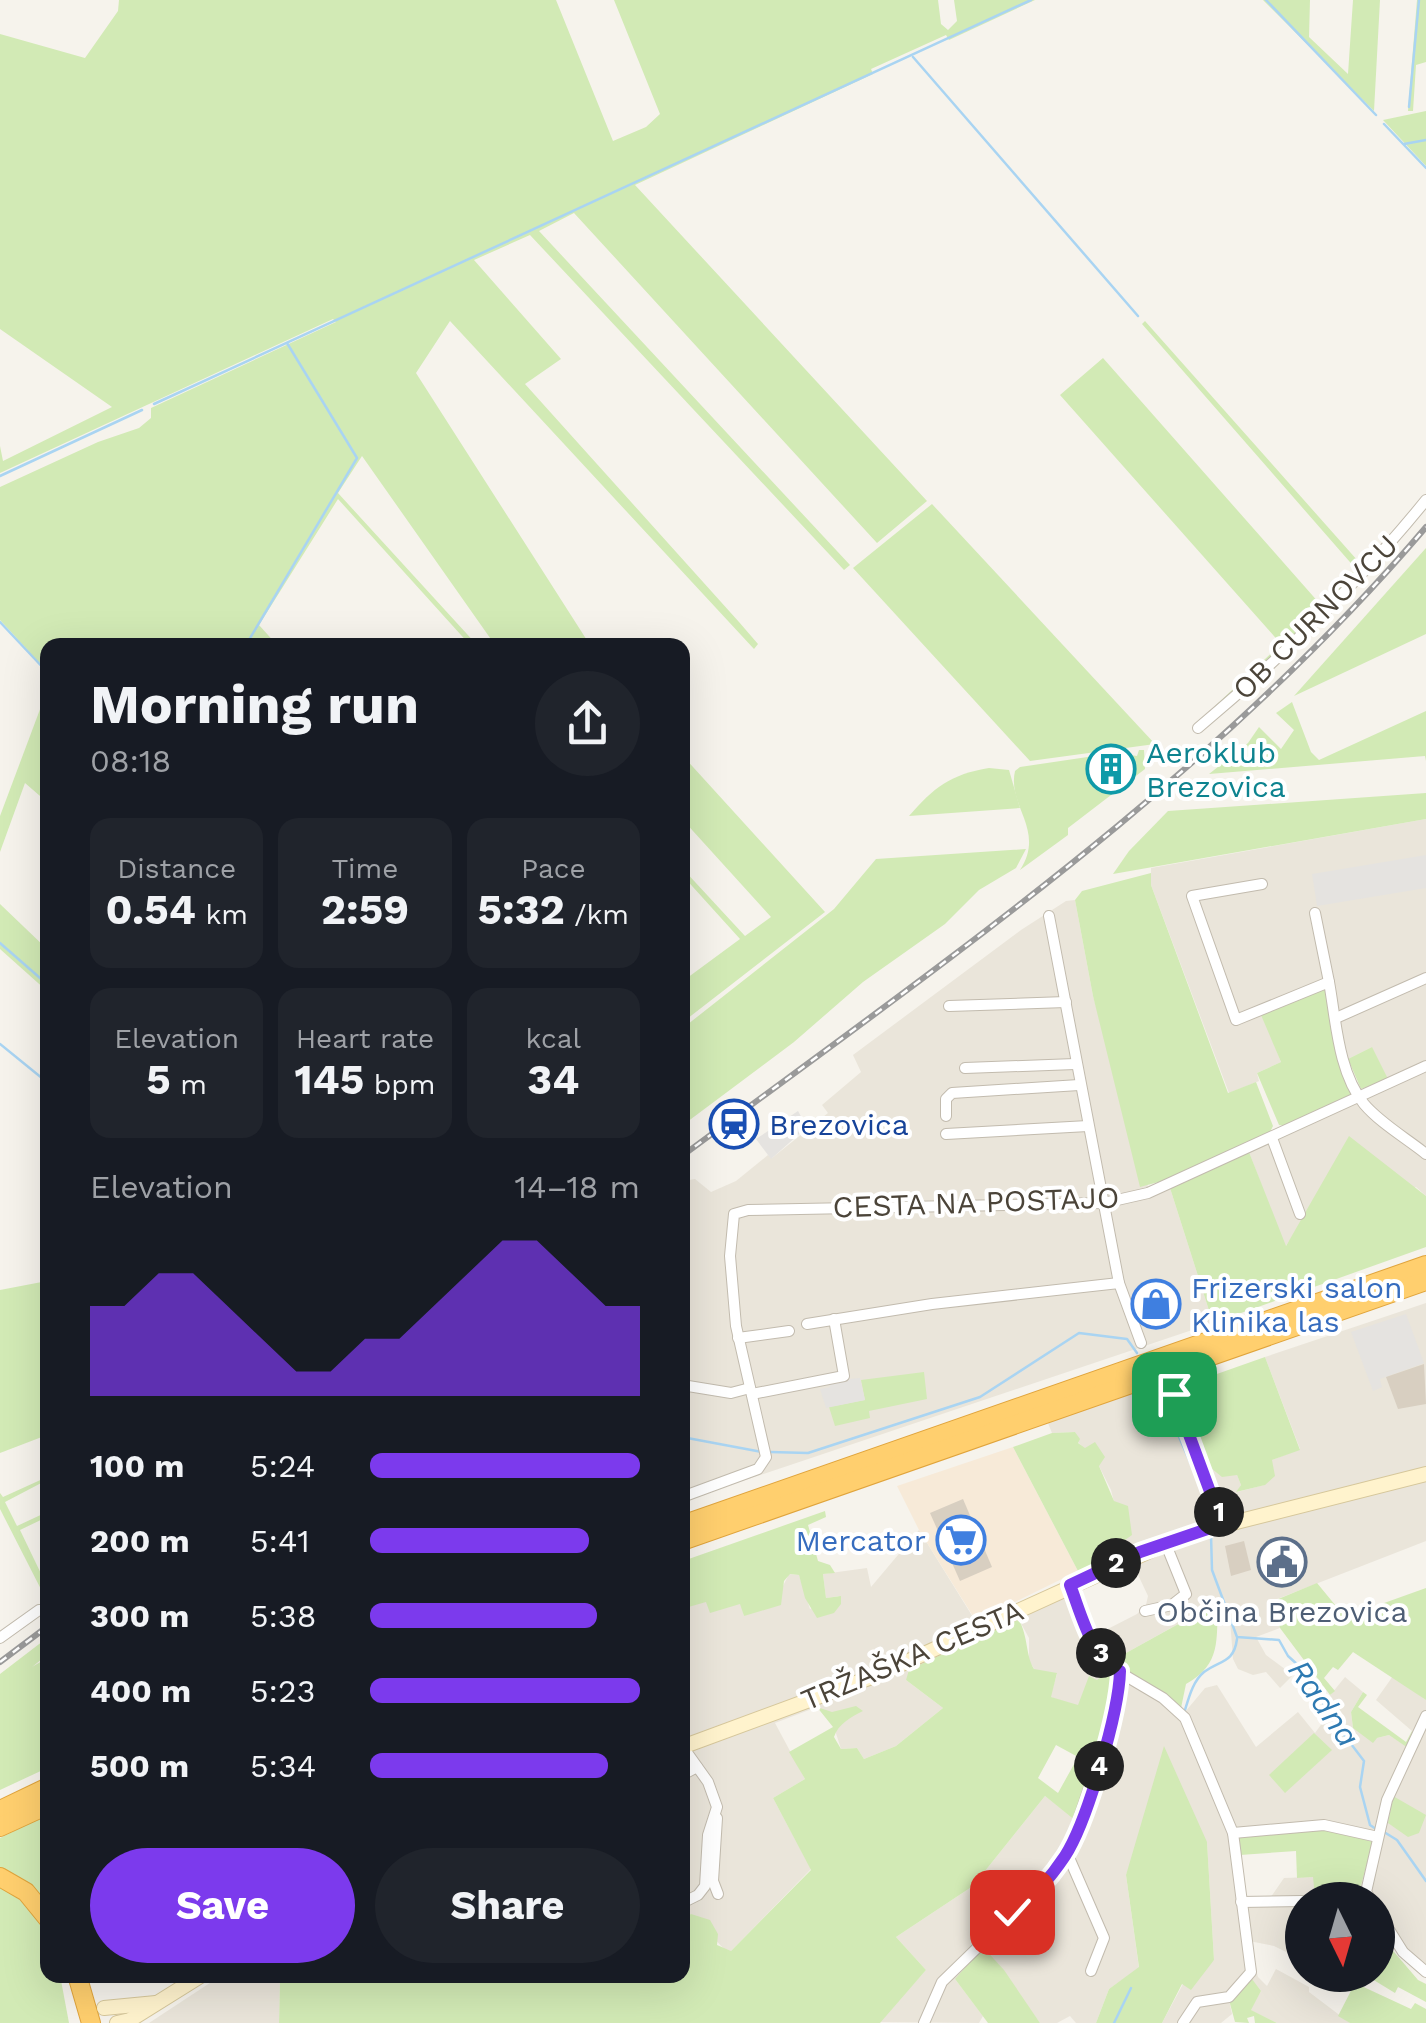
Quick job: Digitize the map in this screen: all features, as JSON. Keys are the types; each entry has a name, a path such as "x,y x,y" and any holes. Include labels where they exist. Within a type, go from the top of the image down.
{"highway":[{"path":"690,1522 1426,1266"},
{"path":"690,1538 1426,1281"},
{"path":"0,1810 40,1791"},
{"path":"0,1828 40,1808"},
{"path":"0,1877 26,1892 40,1909"},
{"path":"71,1983 81,2022"},
{"path":"79,1983 84,1998 81,2022"},
{"path":"84,1998 104,2008"}],"main road":[{"name":"TRŽAŠKA CESTA","path":"690,1744 880,1674 1165,1542 1214,1526 1426,1474"},
{"path":"125,2022 190,1983"},
{"path":"104,2008 157,2004"}],"street":[{"name":"OB CURNOVCU","path":"1198,728 1281,656 1367,571 1426,500"},
{"path":"1262,884 1192,896 1236,1020 1329,982"},
{"path":"1315,913 1347,1066 1359,1097 1372,1112 1426,1154"},
{"path":"1049,916 1119,1283 1141,1343"},
{"path":"1336,1018 1426,978"},
{"path":"950,1006 1066,1002"},
{"path":"965,1068 1075,1064"},
{"name":"CESTA NA POSTAJO","path":"738,1338 730,1219 739,1211 1104,1203 1148,1192 1426,1066"},
{"path":"946,1116 946,1099 952,1094 1079,1084"},
{"path":"946,1134 1088,1126"},
{"path":"1272,1138 1300,1214"},
{"path":"807,1324 1119,1283"},
{"path":"690,1386 731,1393 844,1376 834,1319"},
{"path":"690,1494 758,1468 767,1453 738,1338 788,1331"},
{"path":"1174,1394 1214,1526"},
{"path":"1145,1611 1161,1610 1186,1594 1165,1542"},
{"path":"1070,1585 1092,1639 1108,1666 1186,1718 1232,1834 1251,1972 1229,1997 1198,2002 1184,2023"},
{"path":"0,1638 40,1610"},
{"path":"924,2023 942,1982 1042,1885 1067,1853 1118,1706 1120,1671"},
{"path":"1370,1882 1388,1800 1426,1716"},
{"path":"690,1757 714,1792 717,1807 713,1880 718,1894"},
{"path":"690,1771 697,1767"},
{"path":"690,1900 704,1886 708,1835 717,1807"},
{"path":"1232,1834 1324,1825 1378,1837"},
{"path":"1067,1853 1104,1938 1091,1971"},
{"path":"1241,1902 1285,1901"},
{"path":"1395,1939 1426,1972"}],"shaded area":[{"path":"1426,819 1426,1196 1416,1187 1302,1222 1285,1247 1246,1144 1364,1089 1372,1047 1348,1059 1262,1014 1281,1062 1257,1073 1259,1081 1229,1093 1151,885 1151,868"},
{"path":"1426,855 1426,888 1317,906 1312,874"},
{"path":"1075,900 1093,996 1148,1187 1166,1180 1170,1188 1213,1323 690,1499 690,1180 695,1179 711,1192 736,1181 768,1155 772,1158 828,1113 822,1105 861,1072 853,1055 1066,901"},
{"path":"798,1111 807,1127 771,1159 756,1139"},
{"path":"1426,1303 1426,1541 1272,1601 1280,1628 1256,1637 1266,1655 1293,1675 1280,1688 1266,1672 1253,1675 1238,1669 1223,1599 1126,1653 1114,1652 1101,1642 1132,1674 1185,1712 1205,1688 1217,1685 1256,1747 1298,1712 1315,1733 1331,1711 1328,1698 1345,1677 1363,1692 1351,1712 1353,1728 1377,1738 1389,1735 1411,1749 1412,1731 1376,1700 1393,1676 1426,1700 1426,1977 1395,1946 1395,1882 1362,1882 1372,1847 1237,1838 1245,1898 1268,1901 1284,1878 1314,1877 1314,1882 1285,1882 1285,1952 1249,1941 1258,1977 1267,1986 1276,1969 1285,1974 1285,1992 1309,1992 1350,2023 1277,2023 1250,2010 1261,1991 1229,2000 1232,2014 1221,2023 1162,2023 1183,1984 1214,1960 1207,1842 1133,1857 1126,1875 1139,1968 1109,1989 1096,2023 1076,2023 1070,2016 1057,2023 1040,2023 1003,1973 955,1979 983,2016 979,2023 879,2022 926,1970 896,1937 973,1886 1045,1796 1076,1820 1086,1792 1078,1706 1050,1697 1057,1674 1035,1670 1029,1661 1029,1638 1018,1618 1075,1593 1096,1635 1137,1614 1146,1605 1148,1596 1125,1547 1111,1490 1099,1466 1078,1442 1075,1432 1052,1433 1048,1423 1157,1385 1167,1390 1180,1387 1206,1464 1237,1475 1241,1485 1237,1492 1264,1485 1272,1460 1300,1449 1265,1357"},
{"path":"1406,1314 1424,1363 1380,1379 1382,1387 1373,1391 1351,1332"},
{"path":"860,1378 865,1400 826,1408 820,1389 830,1387 828,1381"},
{"path":"1013,1447 1078,1571 976,1621 919,1530 897,1486"},
{"path":"919,1530 984,1635 915,1667 906,1680 943,1708 896,1746 864,1759 857,1748 841,1749 834,1727 817,1707 775,1723 805,1779 773,1798 811,1869 731,1951 725,1950 690,1914 690,1606 706,1601 741,1604 744,1616 783,1586 789,1574 799,1575 810,1609 840,1596 826,1598 823,1574 867,1568 871,1587"},
{"path":"210,1983 280,1983 279,2023 149,2023"}],"green space":[{"path":"119,0 556,0 613,141 646,127 660,114 614,0 938,0 941,24 948,30 957,21 954,0 1035,0 949,40 946,35 871,69 873,74 635,185 927,501 877,543 574,213 539,231 850,565 844,570 530,235 474,260 561,359 525,384 739,622 758,644 754,649 450,321 416,373 586,638 490,638 362,456 338,493 471,638 464,638 338,499 259,625 271,638 40,638 40,663 0,620 0,487 98,442 139,428 151,418 151,408 336,322 333,319 0,473 0,446 3,461 112,407 0,329 0,34 85,58 118,11"},
{"path":"1263,0 1310,0 1309,37 1348,74 1353,0 1380,0 1374,111"},
{"path":"1417,0 1426,0 1426,62 1416,65 1413,111 1408,111"},
{"path":"1426,111 1426,166 1383,120"},
{"path":"1145,321 1363,571 1213,713 1214,707 1281,644 1060,395 1103,358 1320,604 1356,569 1142,324"},
{"path":"932,504 1155,744 1030,761 853,568"},
{"path":"1426,548 1426,634 1294,696"},
{"path":"1292,702 1311,752 1319,760 1426,711 1426,761 1425,756 1209,774 1248,743 1259,727 1281,749 1294,730 1276,713"},
{"path":"40,709 40,796 25,783 0,852 0,816"},
{"path":"1139,750 1144,750 1145,769 1020,870 1029,843 1016,796 1015,771 1020,767 1101,755 1104,780 1120,778 1117,753 1137,756"},
{"path":"690,764 825,912 690,1017 690,976 740,939 690,884 690,877 745,936 771,917 690,828"},
{"path":"989,768 1009,770 1020,808 909,816 944,784"},
{"path":"1426,793 1426,819 1113,874 1129,851 1168,811"},
{"path":"1026,849 1016,868 979,890 945,924 863,982 794,1042 690,1120 690,1022 834,909 876,859"},
{"path":"1151,873 1151,885 1228,1093 1256,1082 1273,1126 1269,1134 1166,1180 1140,1187 1093,996 1075,900 1082,891"},
{"path":"0,904 40,942 40,985 0,949"},
{"path":"1325,986 1351,1096 1285,1126 1279,1125 1257,1073 1281,1062 1261,1015"},
{"path":"1372,1047 1388,1079 1361,1089 1348,1059"},
{"path":"1349,1136 1426,1196 1426,1247 1213,1323 1170,1188 1249,1152 1286,1246"},
{"path":"40,1282 40,1438 0,1453 0,1290"},
{"path":"1265,1357 1300,1450 1272,1460 1275,1476 1265,1485 1236,1492 1241,1485 1237,1475 1222,1477 1206,1464 1180,1387"},
{"path":"924,1372 927,1399 869,1411 870,1418 835,1426 829,1407 865,1400 861,1380"},
{"path":"1075,1432 1078,1443 1085,1448 1095,1442 1105,1457 1099,1466 1114,1501 1128,1506 1132,1535 1125,1540 1123,1550 1078,1571 1013,1447 1052,1433"},
{"path":"40,1480 5,1502 17,1526 40,1515 40,1520 20,1530 40,1572 40,1587 0,1509 0,1493 3,1497"},
{"path":"825,1511 826,1517 808,1525 818,1561 830,1565 835,1573 823,1574 826,1598 841,1596 841,1604 834,1613 817,1618 805,1598 799,1575 790,1574 784,1581 781,1605 744,1616 740,1604 710,1613 706,1602 690,1607 690,1559"},
{"path":"1317,1583 1345,1617 1426,1588 1426,1700 1353,1652 1338,1670 1333,1667 1324,1678 1335,1691 1330,1695 1280,1628 1271,1602"},
{"path":"1218,1602 1215,1650 1206,1668 1186,1684 1181,1708 1118,1664 1100,1642 1105,1638 1114,1652 1126,1653"},
{"path":"1018,1618 1034,1669 1057,1673 1051,1697 1078,1705 1089,1676 1097,1680 1109,1670 1116,1689 1076,1821 1045,1796 973,1886 896,1937 926,1970 880,2023 279,2023 280,1983 690,1983 690,1914 710,1920 718,1934 717,1945 731,1951 811,1870 773,1798 805,1779 789,1752 833,1727 817,1707 832,1712 856,1706 863,1711 842,1725 834,1737 841,1749 857,1748 864,1759 896,1746 943,1708 906,1680 909,1670","holes":["1056,1745 1078,1757 1058,1793 1038,1778"]},
{"path":"40,1643 40,1661 32,1667 40,1662 40,1771 0,1790 0,1674"},
{"path":"1363,1692 1367,1695 1358,1707 1406,1742 1412,1731 1417,1736 1411,1750 1389,1735 1373,1743 1353,1728 1351,1712"},
{"path":"1314,1733 1332,1750 1285,1793 1269,1775"},
{"path":"1164,1746 1207,1842 1214,1960 1191,1990 1182,1984 1162,2023 1096,2023 1109,1989 1139,1967 1126,1875"},
{"path":"1393,1796 1426,1815 1419,1833 1408,1837 1388,1823"},
{"path":"40,1818 40,1905 0,1869 0,1838"},
{"path":"1323,1828 1373,1842 1362,1882 1314,1882 1313,1877 1297,1878 1296,1851 1240,1855 1237,1838"},
{"path":"0,1887 25,1904 39,1923 40,1983 62,1983 69,2023 0,2023"},
{"path":"983,1947 1040,2023 988,2023 955,1979"},
{"path":"1395,1953 1426,1984 1426,2002 1398,1987 1395,1993"},
{"path":"1252,1979 1261,1991 1251,2010 1277,2023 1255,2023 1254,2016 1247,2018 1249,2023 1235,2022 1229,2000"},
{"path":"1350,1992 1374,1992 1411,2009 1415,2003 1426,2009 1426,2023 1350,2023 1338,2016"}],"building":[{"path":"1424,1364 1426,1404 1398,1409 1386,1377"},
{"name":"Mercator","path":"963,1499 992,1567 960,1581 930,1513"},
{"path":"1244,1541 1251,1570 1231,1576 1225,1546"}],"waterway":[{"path":"154,404 1031,0"},
{"path":"1266,0 1376,115"},
{"path":"1409,107 1419,0"},
{"path":"913,57 1138,316"},
{"path":"1384,124 1426,168"},
{"path":"1404,144 1426,140"},
{"path":"250,638 357,458 287,343"},
{"path":"0,476 142,410"},
{"path":"0,622 40,664"},
{"path":"0,943 40,978"},
{"path":"0,1044 40,1076"},
{"path":"770,1452 808,1453 980,1397 1079,1333 1127,1339 1137,1353"},
{"name":"Radna","path":"1176,1430 1205,1496 1209,1522"},
{"path":"690,1438 762,1452"},
{"name":"Radna","path":"1211,1535 1212,1570 1237,1637 1279,1640 1288,1656 1309,1675 1329,1715 1364,1761 1360,1787 1370,1825 1376,1829"},
{"path":"1185,1710 1197,1680 1229,1657 1237,1639"},
{"name":"Radna","path":"1384,1832 1397,1840 1426,1881"},
{"path":"1114,2023 1131,1988"}],"railway":[{"path":"690,1150 977,938 1167,785 1344,618 1426,527"},
{"path":"0,1662 40,1632"}],"place":[{"name":"Aeroklub Brezovica","path":"1111,769"},
{"name":"Brezovica","path":"734,1124"},
{"name":"Frizerski salon Klinika las","path":"1156,1304"},
{"name":"Mercator","path":"961,1540"},
{"name":"Občina Brezovica","path":"1282,1562"}],"route":[{"path":"1012,1912 1042,1885 1067,1853 1118,1706 1120,1671 1108,1666 1092,1639 1070,1585 1140,1552 1222,1524 1174,1394"}]}
